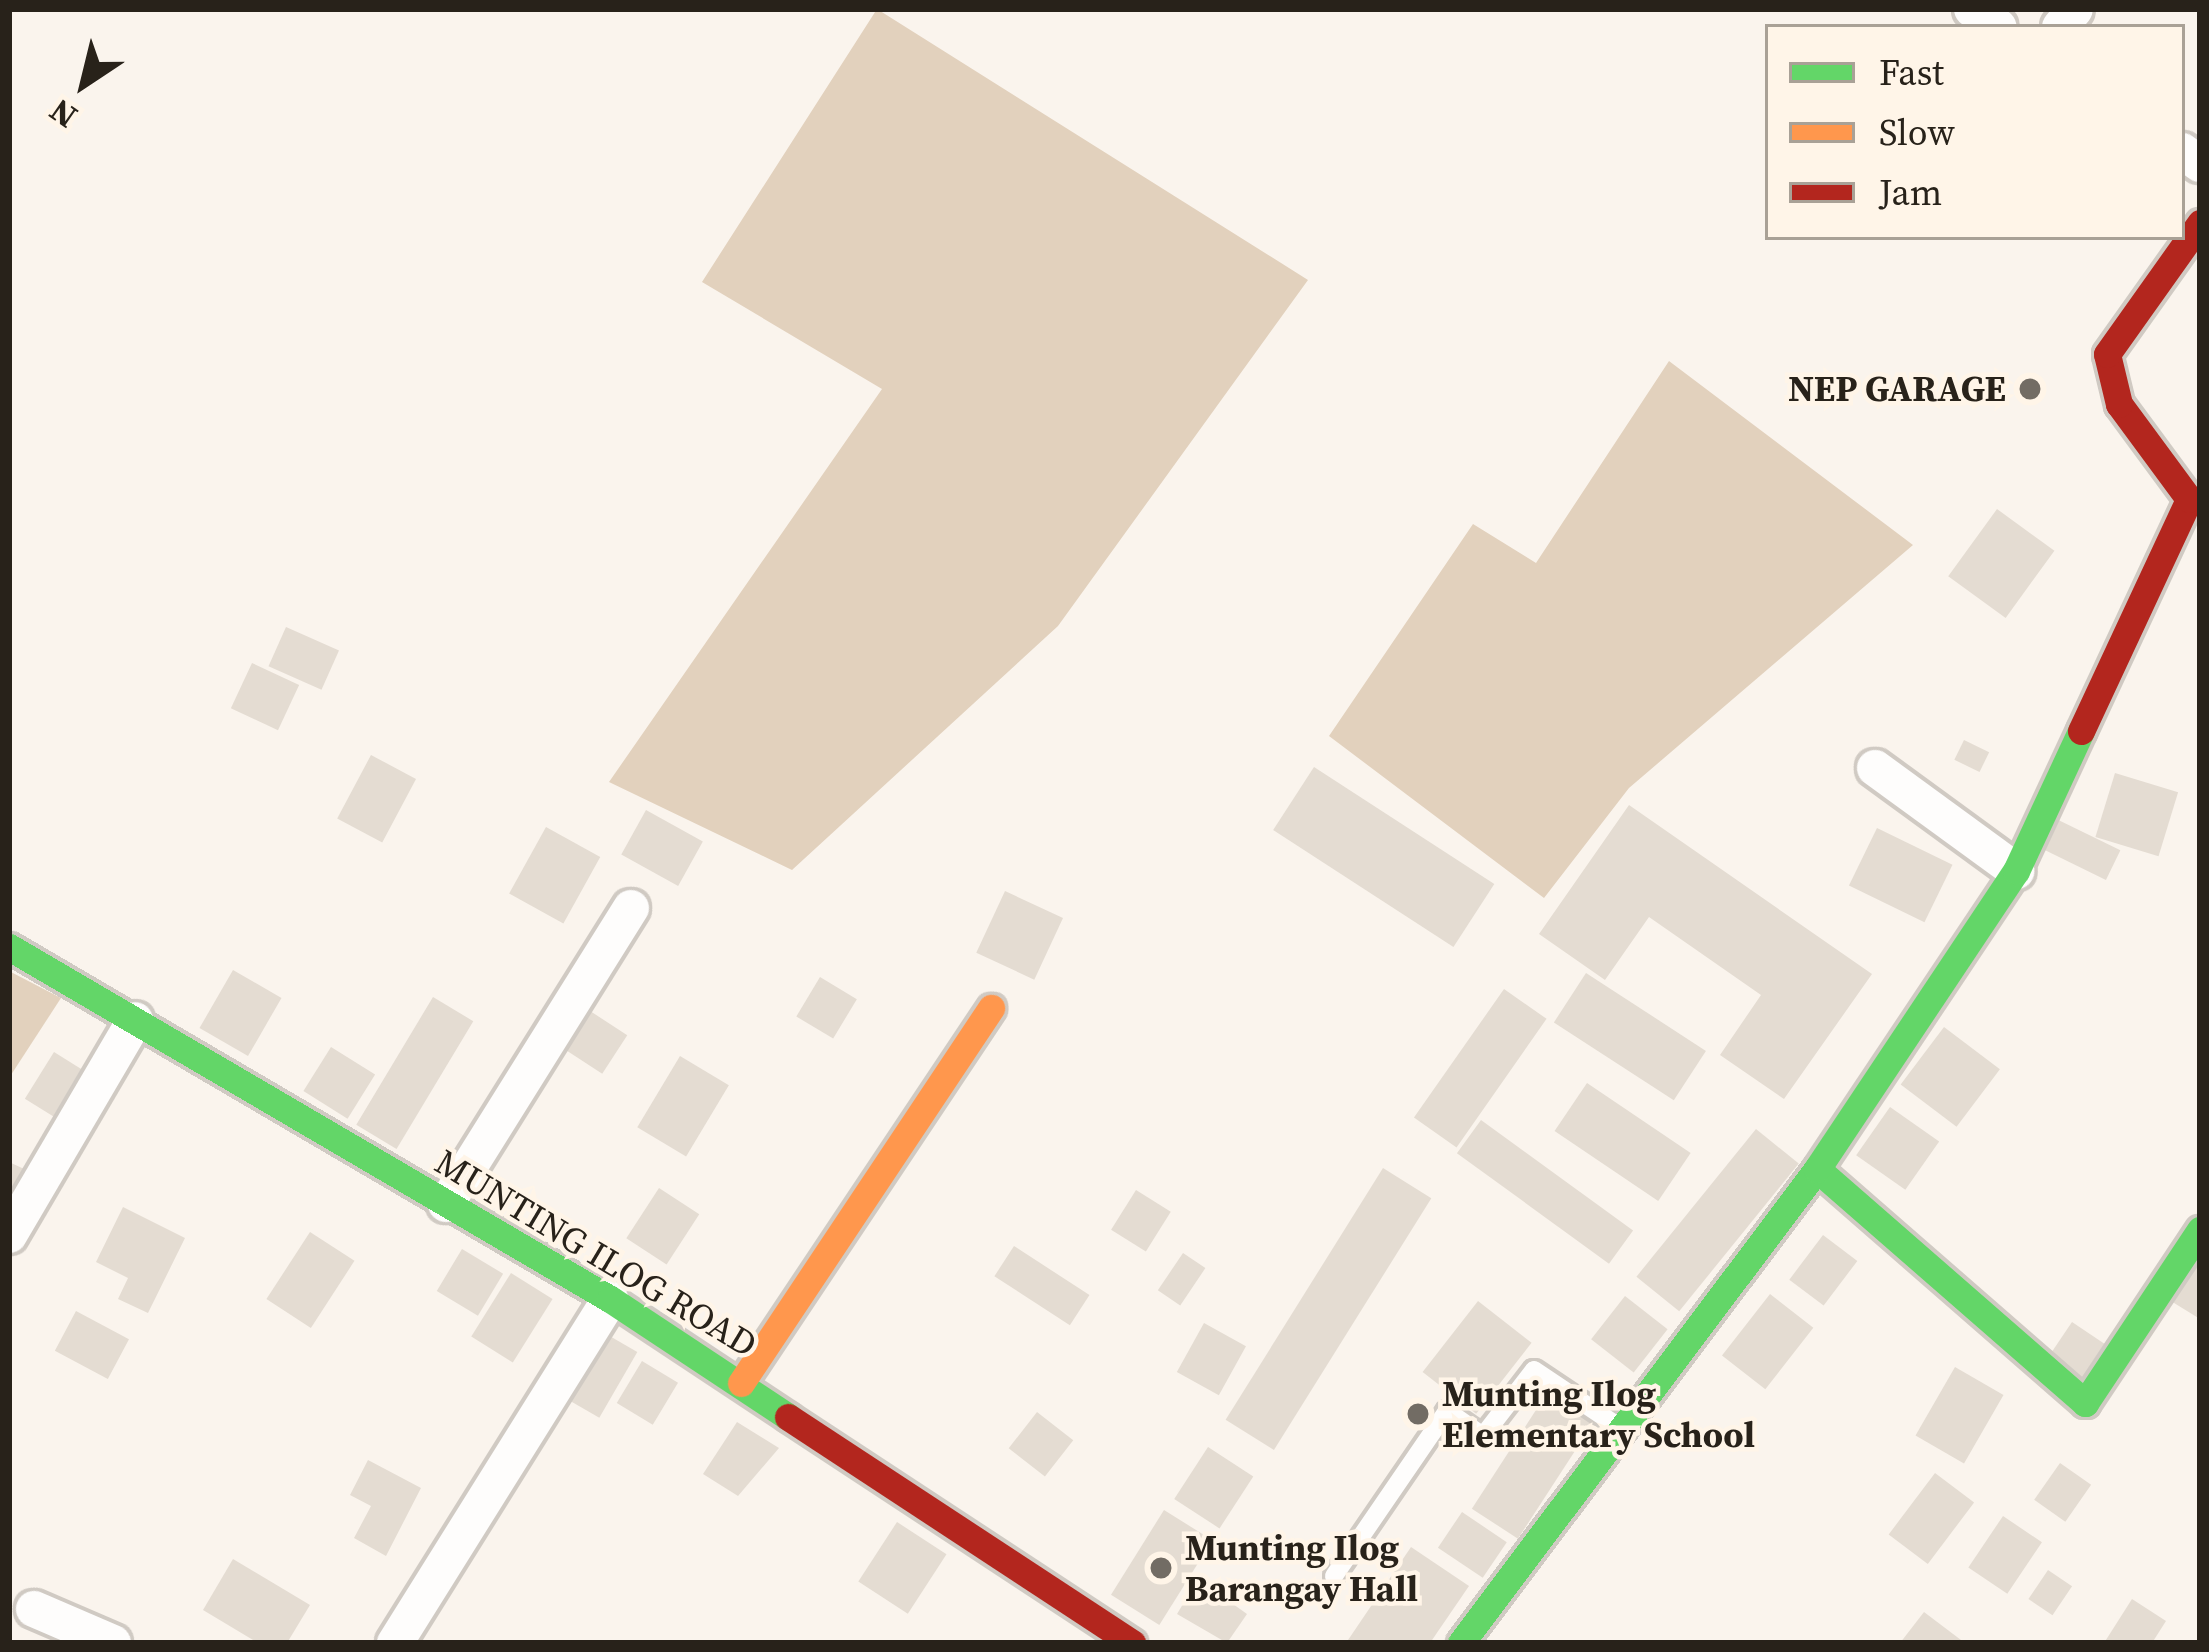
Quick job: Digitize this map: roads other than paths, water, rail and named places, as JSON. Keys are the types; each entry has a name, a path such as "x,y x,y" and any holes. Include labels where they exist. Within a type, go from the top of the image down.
{"street":[{"path":"1461,1643 1817,1169 2016,871 2189,499 2119,404 2107,354 2200,223"},
{"path":"1875,768 2016,871"},
{"path":"446,1204 632,908"},
{"name":"MUNTING ILOG ROAD","path":"9,947 610,1299 1132,1643"},
{"path":"741,1383 991,1008"},
{"path":"9,1234 135,1020"},
{"path":"1817,1169 2085,1403 2200,1230"},
{"path":"395,1643 610,1299"},
{"path":"34,1609 113,1643"}],"lane":[{"path":"1334,1576 1447,1411 1483,1436 1534,1370 1622,1429"}],"place":[{"name":"NEP GARAGE","path":"2030,389"},
{"name":"Munting Ilog Elementary School","path":"1418,1414"},
{"name":"Munting Ilog Barangay Hall","path":"1161,1568"}]}
